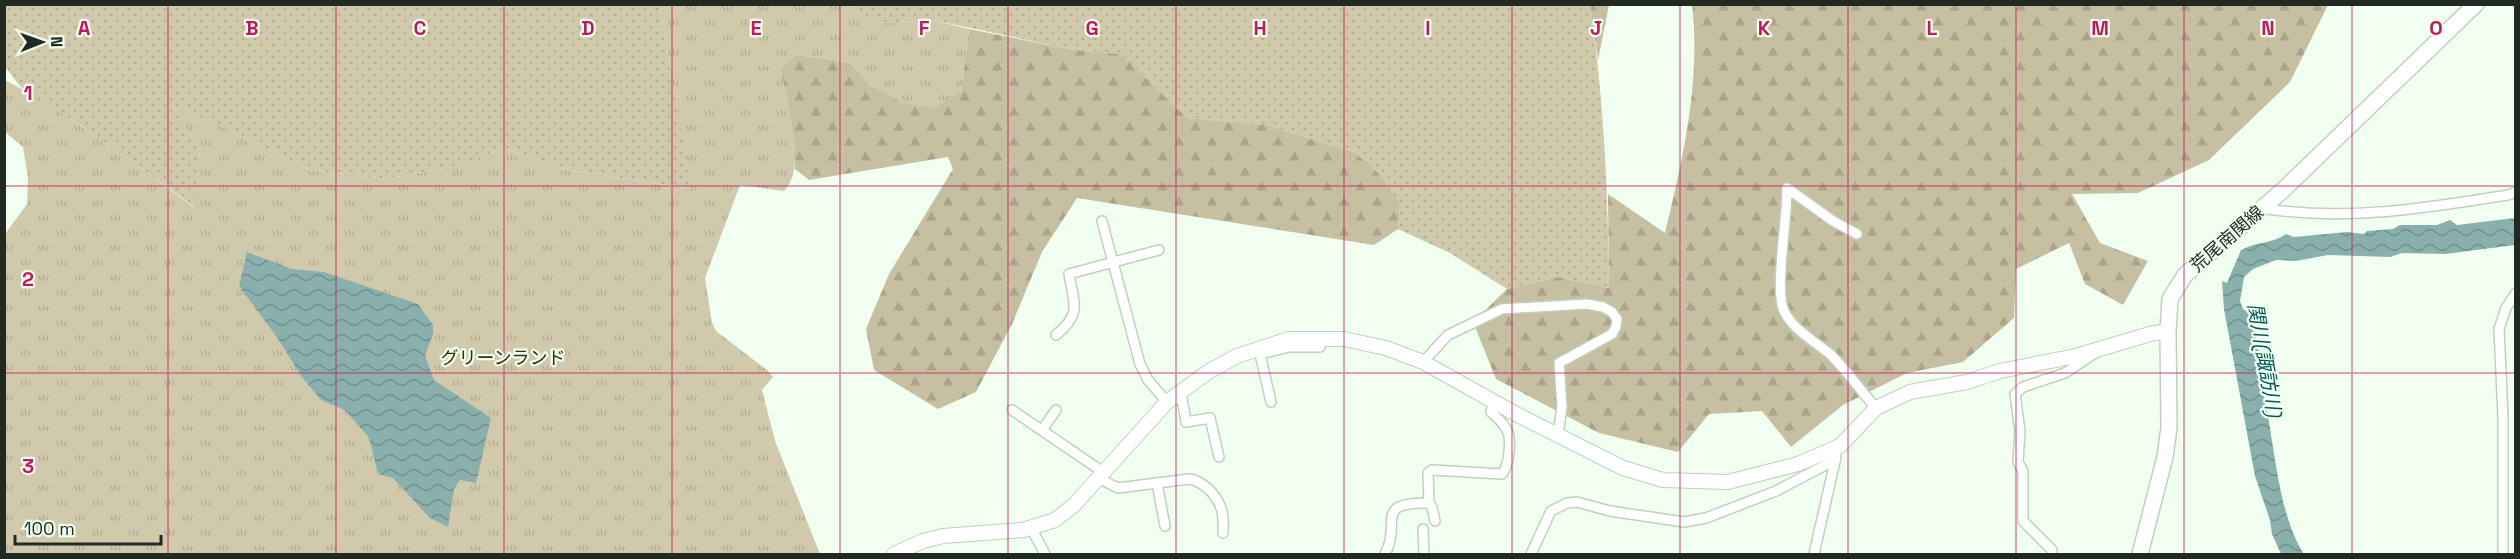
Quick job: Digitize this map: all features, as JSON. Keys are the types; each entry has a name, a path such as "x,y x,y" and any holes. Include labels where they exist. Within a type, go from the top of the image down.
{"main road":[{"name":"荒尾南関線","path":"2140,555 2165,458 2169,428 2170,299 2185,275 2262,208 2476,4"}],"street":[{"path":"1857,234 1833,221 1787,188 1780,271 1781,300 1784,311 1793,323 1832,356 1876,408"},
{"path":"2262,208 2295,214 2405,211 2516,192"},
{"path":"1102,221 1140,364 1148,380 1167,402"},
{"path":"1056,335 1073,320 1075,309 1069,274 1159,250"},
{"path":"2503,555 2503,418 2499,329 2506,308 2516,293"},
{"path":"1423,362 1448,335 1503,309 1536,305 1587,304 1604,307 1617,319 1612,334 1559,363 1562,407 1558,434"},
{"path":"1814,555 1840,446 1876,408 1910,392 1967,382 2000,371 2040,365 2168,331"},
{"path":"894,555 923,548 943,536 1031,528 1055,520 1074,505 1167,402 1208,372 1237,356 1289,339 1322,338 1367,342 1423,362 1623,468 1662,480 1728,482 1791,466 1840,446"},
{"path":"1271,402 1260,354 1289,347 1320,346 1322,338"},
{"path":"2052,555 2052,550 2023,521 2023,471 2018,462 2020,431 2015,394 2023,387 2065,373 2082,364 2100,350"},
{"path":"1181,392 1186,422 1210,418 1219,457"},
{"path":"1435,521 1429,503 1428,473 1432,470 1502,474 1506,469 1508,431 1491,412 1493,401"},
{"path":"1012,410 1118,488 1189,479 1197,480 1205,485 1221,508 1223,534"},
{"path":"1042,430 1056,410"},
{"path":"1532,555 1551,511 1567,503 1577,502 1610,511 1684,522 1706,518 1776,491 1835,460"},
{"path":"1157,483 1165,526"},
{"path":"1385,555 1392,513 1400,505 1429,503"},
{"path":"1031,528 1045,555"},
{"path":"1423,529 1424,555"}],"green space":[{"name":"グリーンランド","path":"668,4 848,5 852,11 881,23 933,20 969,29 961,92 935,108 902,103 873,87 849,62 796,55 781,69 795,151 791,181 784,191 740,185 705,278 712,323 716,331 773,377 762,390 775,441 820,554 5,554 5,234 27,204 28,179 23,147 5,132 5,83 7,81 80,125 194,207 200,150 170,103 311,170 386,179 462,165 503,148 564,169 691,189 660,8"},
{"path":"4,5 668,5 660,9 692,189 564,169 503,148 462,165 386,179 311,170 171,104 200,150 195,207 77,123 24,91 5,67"},
{"path":"848,5 1590,5 1599,76 1604,146 1609,288 1558,277 1507,289 1450,253 1398,229 1400,204 1354,152 1266,125 1187,118 1121,54 1074,50 933,20 881,23 852,11"},
{"path":"1590,5 1609,5 1598,60"},
{"path":"1692,5 2328,5 2290,82 2209,160 2138,193 2072,194 2100,243 2148,261 2123,305 2085,284 2069,243 2016,269 2014,318 1963,362 1907,373 1843,405 1791,447 1762,411 1709,414 1678,452 1599,433 1496,379 1473,322 1507,289 1558,277 1609,288 1608,194 1665,233 1689,119 1694,62"},
{"path":"969,29 1074,50 1121,54 1187,118 1266,125 1354,152 1379,174 1400,204 1398,229 1374,245 1077,198 1042,252 1012,324 976,392 938,409 874,370 866,329 889,274 953,169 948,157 809,180 795,169 794,139 780,69 796,55 849,62 873,87 961,92"}],"water":[{"path":"2515,218 2515,245 2445,254 2402,253 2390,257 2328,255 2296,261 2276,260 2253,269 2244,277 2240,301 2243,309 2251,314 2264,378 2263,392 2282,498 2295,537 2304,554 2281,554 2272,534 2270,520 2255,476 2224,309 2222,281 2227,283 2241,250 2286,234 2294,237 2347,232 2364,234 2367,231 2393,229 2400,225 2437,225 2450,220 2457,225"},
{"path":"247,252 292,269 324,272 418,304 433,325 433,334 425,355 434,380 491,418 476,483 460,480 454,489 448,527 430,518 393,478 378,474 369,438 345,410 321,400 302,377 276,336 239,286"}],"water label":[{"name":"関川(諏訪川)","path":"2265,360"}]}
